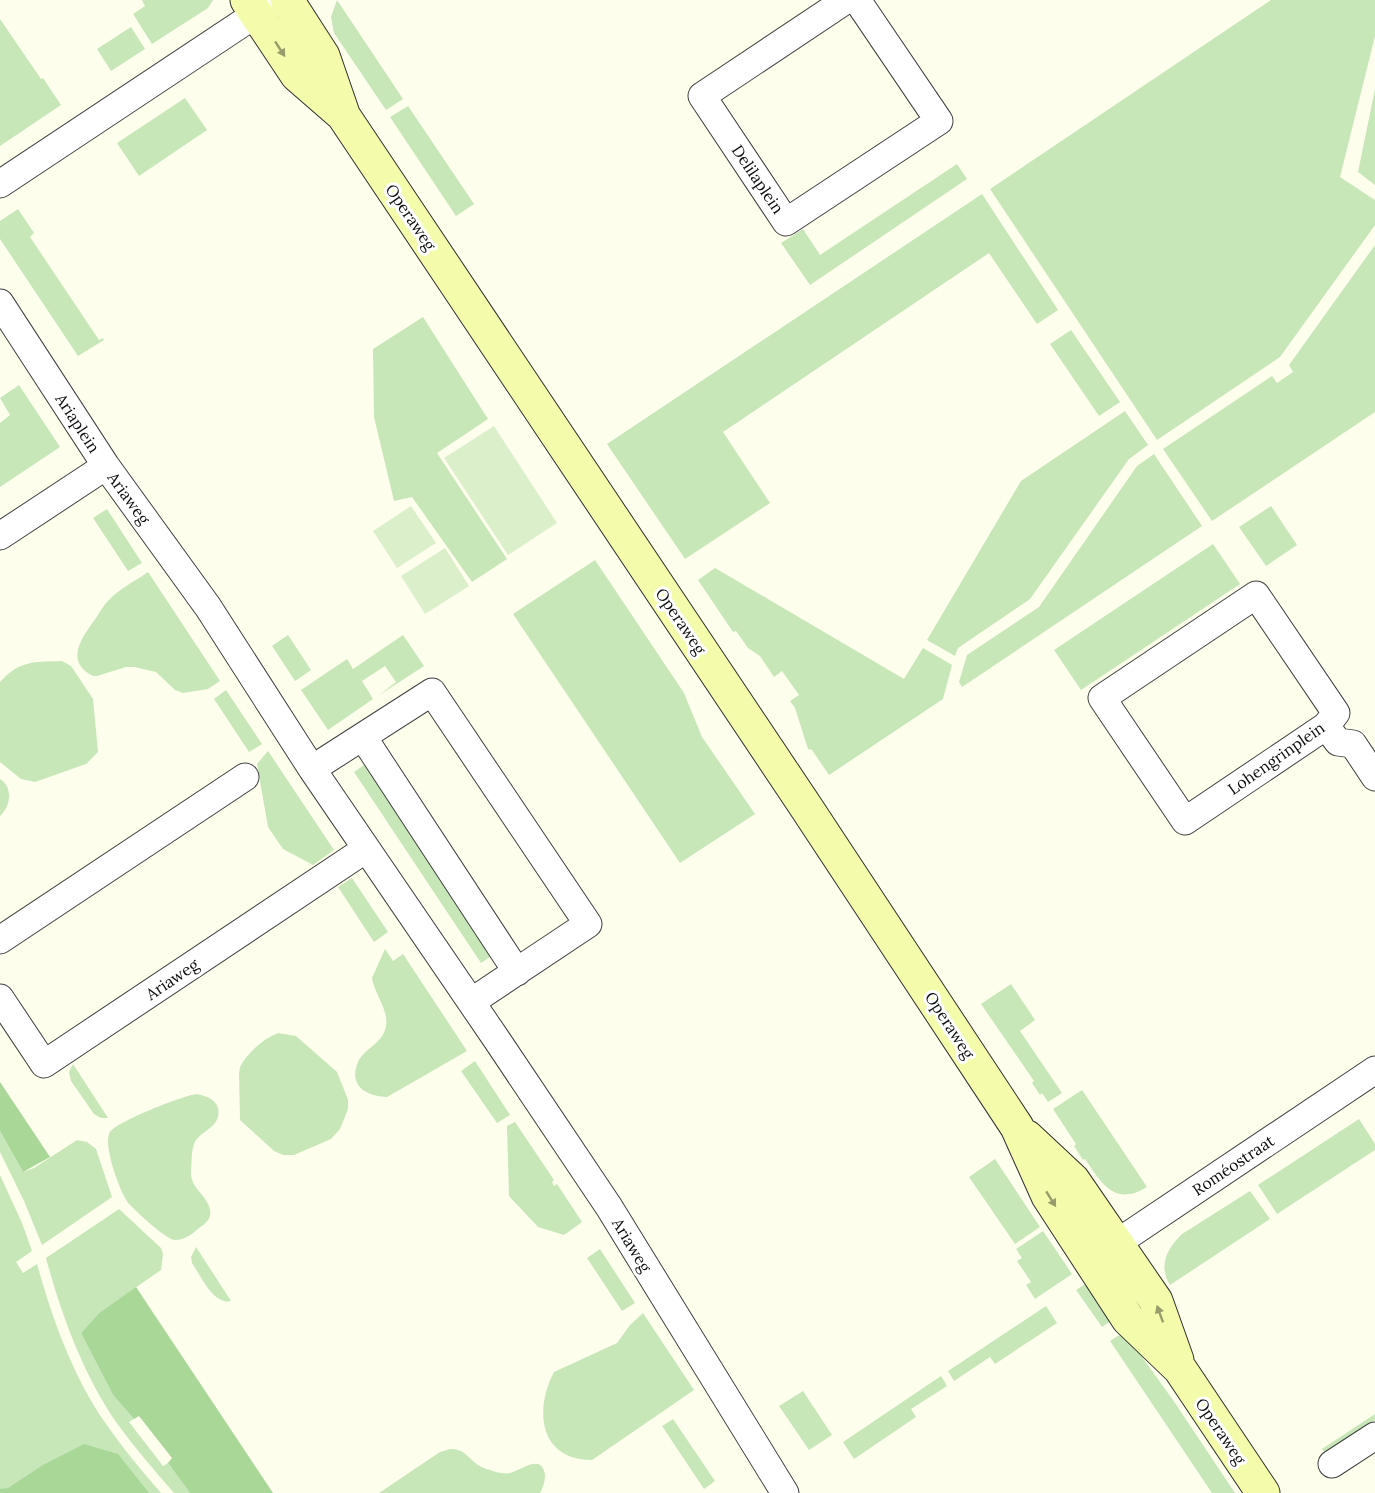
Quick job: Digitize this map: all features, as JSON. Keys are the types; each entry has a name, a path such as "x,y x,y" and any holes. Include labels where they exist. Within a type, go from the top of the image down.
{"street":[{"name":"Operaweg","path":"287,0 323,56 343,115 1017,1127 1048,1196 1104,1252 1128,1319 1180,1369 1263,1493"},
{"name":"Delilaplein","path":"846,0 702,96 786,222 939,121 857,0"},
{"name":"Operaweg","path":"260,4 297,75 343,115"},
{"path":"0,184 260,4"},
{"name":"Ariaplein","path":"0,303 106,466 0,536"},
{"name":"Ariaweg","path":"106,466 208,607 312,769 609,1207 785,1493"},
{"name":"Lohengrinplein","path":"1256,595 1336,713 1326,726 1185,821 1102,698 1256,595"},
{"path":"312,769 432,692 588,924 471,1002"},
{"path":"1326,726 1338,742 1353,744 1375,777"},
{"path":"363,737 518,972"},
{"path":"0,940 245,777"},
{"name":"Ariaweg","path":"0,998 44,1064 366,849"},
{"name":"Roméostraat","path":"1104,1252 1375,1070"},
{"path":"1332,1464 1375,1436"}],"green space":[{"path":"142,0 213,0 208,8 152,44 133,14 145,6"},
{"path":"337,0 403,99 386,110 334,33 331,17"},
{"path":"1271,0 1375,0 1375,36 1340,177 1375,200 1375,225 1280,357 1157,440 990,189"},
{"path":"0,19 61,105 0,146"},
{"path":"131,27 145,49 111,71 97,49"},
{"path":"1375,89 1375,185 1358,172"},
{"path":"185,98 207,130 139,176 117,143"},
{"path":"408,106 474,204 456,216 390,117"},
{"path":"957,164 967,179 810,285 781,243 803,229 820,255"},
{"path":"982,194 1058,310 1037,324 989,253 723,432 770,503 685,559 607,444"},
{"path":"18,209 34,233 30,237 99,340 103,338 104,340 78,356 0,239 0,221"},
{"path":"1375,245 1375,412 1212,521 1163,449 1272,376 1277,383 1293,372 1289,365"},
{"path":"423,317 488,419 437,453 507,559 472,582 412,497 394,501 374,417 373,349"},
{"path":"1071,330 1120,402 1099,416 1050,344"},
{"path":"19,385 60,447 0,487 0,423 10,415 0,398"},
{"path":"1125,411 1148,445 1129,459 1030,599 958,648 955,656 927,640 1021,481"},
{"path":"494,426 557,523 508,555 444,458"},
{"path":"1154,454 1202,526 962,687 959,682 967,655 1039,607 1137,466"},
{"path":"411,506 436,543 397,568 373,531"},
{"path":"1271,506 1297,545 1266,566 1239,527"},
{"path":"107,509 142,563 128,571 93,518"},
{"path":"1213,544 1240,584 1081,690 1054,650"},
{"path":"445,548 469,586 425,614 401,576"},
{"path":"595,560 684,693 702,737 755,814 680,863 513,614"},
{"path":"715,568 904,679 923,648 952,665 943,699 829,775 812,750 808,749 795,708 790,701 799,695 782,671 774,677 760,656 748,648 736,631 733,632 698,580"},
{"path":"148,572 220,681 208,689 183,693 175,690 156,672 134,667 93,676 79,663 77,656 81,640 104,606 118,591"},
{"path":"288,635 311,670 295,681 272,646"},
{"path":"403,635 424,666 378,696 396,682 385,666 362,681 373,699 328,730 301,690 347,659 353,669"},
{"path":"62,661 71,666 93,699 98,752 86,764 35,782 21,779 0,762 0,682 21,666 35,662"},
{"path":"226,690 262,744 249,752 214,699"},
{"path":"268,751 334,850 313,865 283,849 268,827 257,764"},
{"path":"364,765 491,956 481,963 354,772"},
{"path":"0,779 7,787 9,797 4,812 0,816"},
{"path":"352,878 388,932 374,942 338,887"},
{"path":"385,949 393,961 403,954 467,1051 387,1097 366,1092 357,1083 355,1077 361,1057 378,1041 386,1026 385,1014 372,978"},
{"path":"1011,984 1035,1020 1020,1031 1062,1093 1048,1102 1042,1093 1040,1095 1032,1083 1034,1081 981,1004"},
{"path":"278,1033 296,1036 337,1072 348,1100 348,1109 340,1129 331,1139 294,1155 283,1155 274,1151 240,1120 240,1067 256,1047"},
{"path":"475,1061 510,1115 497,1123 461,1071"},
{"path":"73,1064 108,1118 101,1118 94,1114 71,1081 69,1072"},
{"path":"0,1082 50,1157 23,1172 0,1131"},
{"path":"1082,1090 1147,1187 1136,1193 1126,1194 1110,1190 1085,1159 1083,1160 1074,1146 1076,1144 1053,1109"},
{"path":"197,1094 212,1100 218,1108 217,1120 197,1139 192,1154 191,1177 208,1204 210,1216 206,1223 191,1234 175,1240 158,1230 125,1198 113,1168 108,1138 110,1132 124,1122"},
{"path":"1359,1119 1375,1144 1375,1150 1277,1214 1258,1185"},
{"path":"515,1122 554,1180 552,1182 554,1186 557,1184 582,1222 564,1235 538,1227 509,1196 507,1126"},
{"path":"0,1131 23,1172 34,1168 77,1140 87,1142 96,1149 112,1197 42,1245 0,1152"},
{"path":"995,1159 1040,1227 1015,1244 969,1177"},
{"path":"0,1175 32,1251 16,1262 23,1273 37,1264 56,1325 82,1384 131,1458 161,1493 0,1493"},
{"path":"1250,1191 1270,1219 1170,1285 1166,1278 1165,1264 1168,1251 1177,1239"},
{"path":"119,1209 161,1248 163,1254 161,1270 99,1313 81,1333 113,1395 134,1419 129,1422 163,1466 168,1463 190,1493 174,1493 116,1422 104,1403 74,1343 46,1258"},
{"path":"1043,1231 1072,1274 1035,1299 1026,1285 1031,1282 1017,1261 1022,1258 1016,1249"},
{"path":"196,1247 231,1301 219,1299 204,1282 192,1263 191,1257"},
{"path":"600,1249 635,1303 622,1311 587,1258"},
{"path":"1090,1281 1115,1318 1102,1327 1076,1290"},
{"path":"136,1287 273,1493 190,1493 168,1463 172,1458 139,1416 134,1419 113,1395 81,1333 99,1313"},
{"path":"1046,1306 1057,1323 995,1364 990,1357 954,1381 948,1371"},
{"path":"643,1313 694,1390 592,1460 574,1458 561,1452 551,1442 543,1417 544,1402 554,1372 617,1343 630,1325"},
{"path":"1124,1332 1235,1493 1212,1493 1110,1341"},
{"path":"941,1376 947,1386 911,1409 916,1417 854,1459 843,1442"},
{"path":"803,1391 832,1435 809,1450 779,1406"},
{"path":"1375,1414 1375,1420 1325,1453 1322,1449"},
{"path":"673,1419 715,1481 704,1489 662,1426"},
{"path":"84,1444 118,1454 149,1493 0,1493 0,1489 8,1488 43,1465"},
{"path":"450,1449 463,1452 480,1466 499,1473 510,1473 530,1465 540,1465 545,1475 542,1489 540,1493 379,1493 440,1452"}]}
